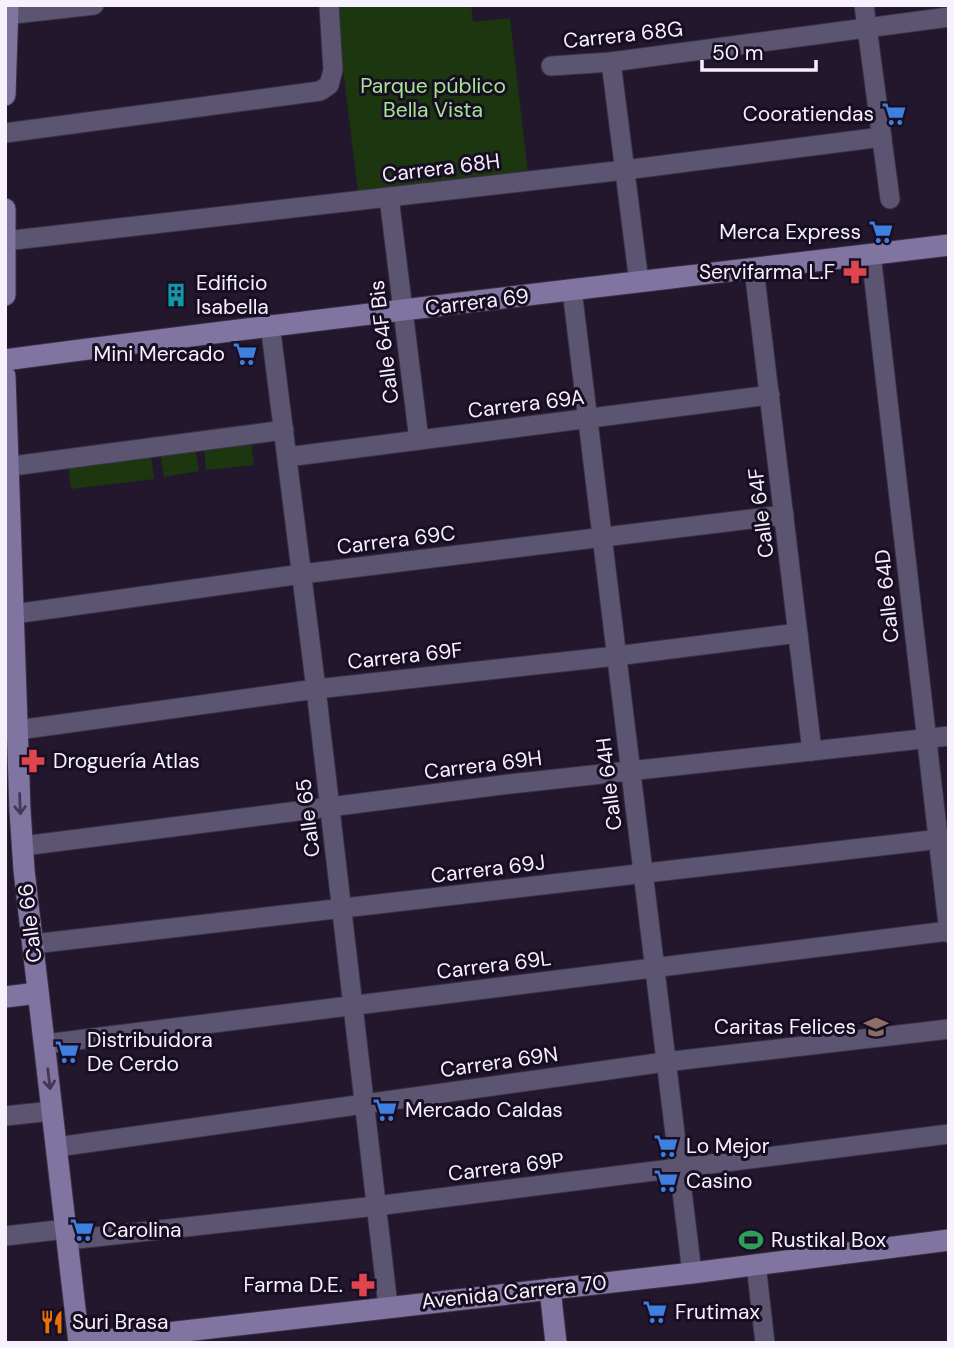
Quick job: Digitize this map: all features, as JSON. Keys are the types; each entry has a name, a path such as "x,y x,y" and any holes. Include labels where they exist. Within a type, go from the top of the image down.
{"street":[{"path":"5,95 7,12 93,5"},
{"path":"5,133 320,91 329,85 333,70 329,5"},
{"path":"864,5 890,199"},
{"name":"Carrera 68G","path":"551,66 611,62 949,17"},
{"path":"611,62 639,282"},
{"name":"Carrera 68H","path":"6,241 625,170 882,137"},
{"name":"Calle 64F Bis","path":"389,197 419,440"},
{"path":"5,209 5,295"},
{"name":"Carrera 69","path":"5,359 270,324 403,311 949,245"},
{"name":"Calle 64D","path":"871,254 926,738 943,839 949,932"},
{"name":"Calle 64F","path":"754,268 812,751"},
{"name":"Calle 64H","path":"572,290 692,1273"},
{"name":"Calle 65","path":"270,324 316,689 388,1306"},
{"name":"Calle 66","path":"5,376 9,570 14,614 11,672 18,730 12,774 23,846 15,871 33,944 80,1343"},
{"name":"Carrera 69A","path":"287,457 770,395"},
{"path":"7,467 284,430"},
{"name":"Carrera 69C","path":"14,614 784,514"},
{"name":"Carrera 69F","path":"18,730 316,689 798,633"},
{"name":"Carrera 69H","path":"23,846 630,771 949,736"},
{"name":"Carrera 69J","path":"33,944 943,839"},
{"name":"Carrera 69L","path":"45,1044 949,932"},
{"path":"5,998 38,993"},
{"name":"Carrera 69N","path":"57,1147 665,1062 949,1029"},
{"path":"5,1116 52,1111"},
{"name":"Carrera 69P","path":"5,1237 67,1235 376,1206 949,1134"},
{"name":"Avenida Carrera 70","path":"80,1343 692,1273 949,1240"},
{"path":"756,1264 765,1343"},
{"path":"550,1289 556,1343"}],"green space":[{"name":"Parque público Bella Vista","path":"335,5 471,5 473,22 510,18 528,173 358,191"},
{"path":"251,442 254,465 206,470 204,447"},
{"path":"195,448 199,471 164,477 160,454"},
{"path":"151,456 154,479 71,489 68,466"}],"place":[{"name":"Cooratiendas","path":"894,114"},
{"name":"Merca Express","path":"881,232"},
{"name":"Servifarma L.F","path":"855,272"},
{"name":"Edificio Isabella","path":"176,295"},
{"name":"Mini Mercado","path":"245,354"},
{"name":"Droguería Atlas","path":"33,761"},
{"name":"Caritas Felices","path":"876,1027"},
{"name":"Distribuidora De Cerdo","path":"67,1052"},
{"name":"Mercado Caldas","path":"385,1110"},
{"name":"Lo Mejor","path":"666,1146"},
{"name":"Casino","path":"666,1181"},
{"name":"Carolina","path":"82,1230"},
{"name":"Rustikal Box","path":"751,1240"},
{"name":"Farma D.E.","path":"363,1285"},
{"name":"Frutimax","path":"655,1312"},
{"name":"Suri Brasa","path":"52,1322"}]}
